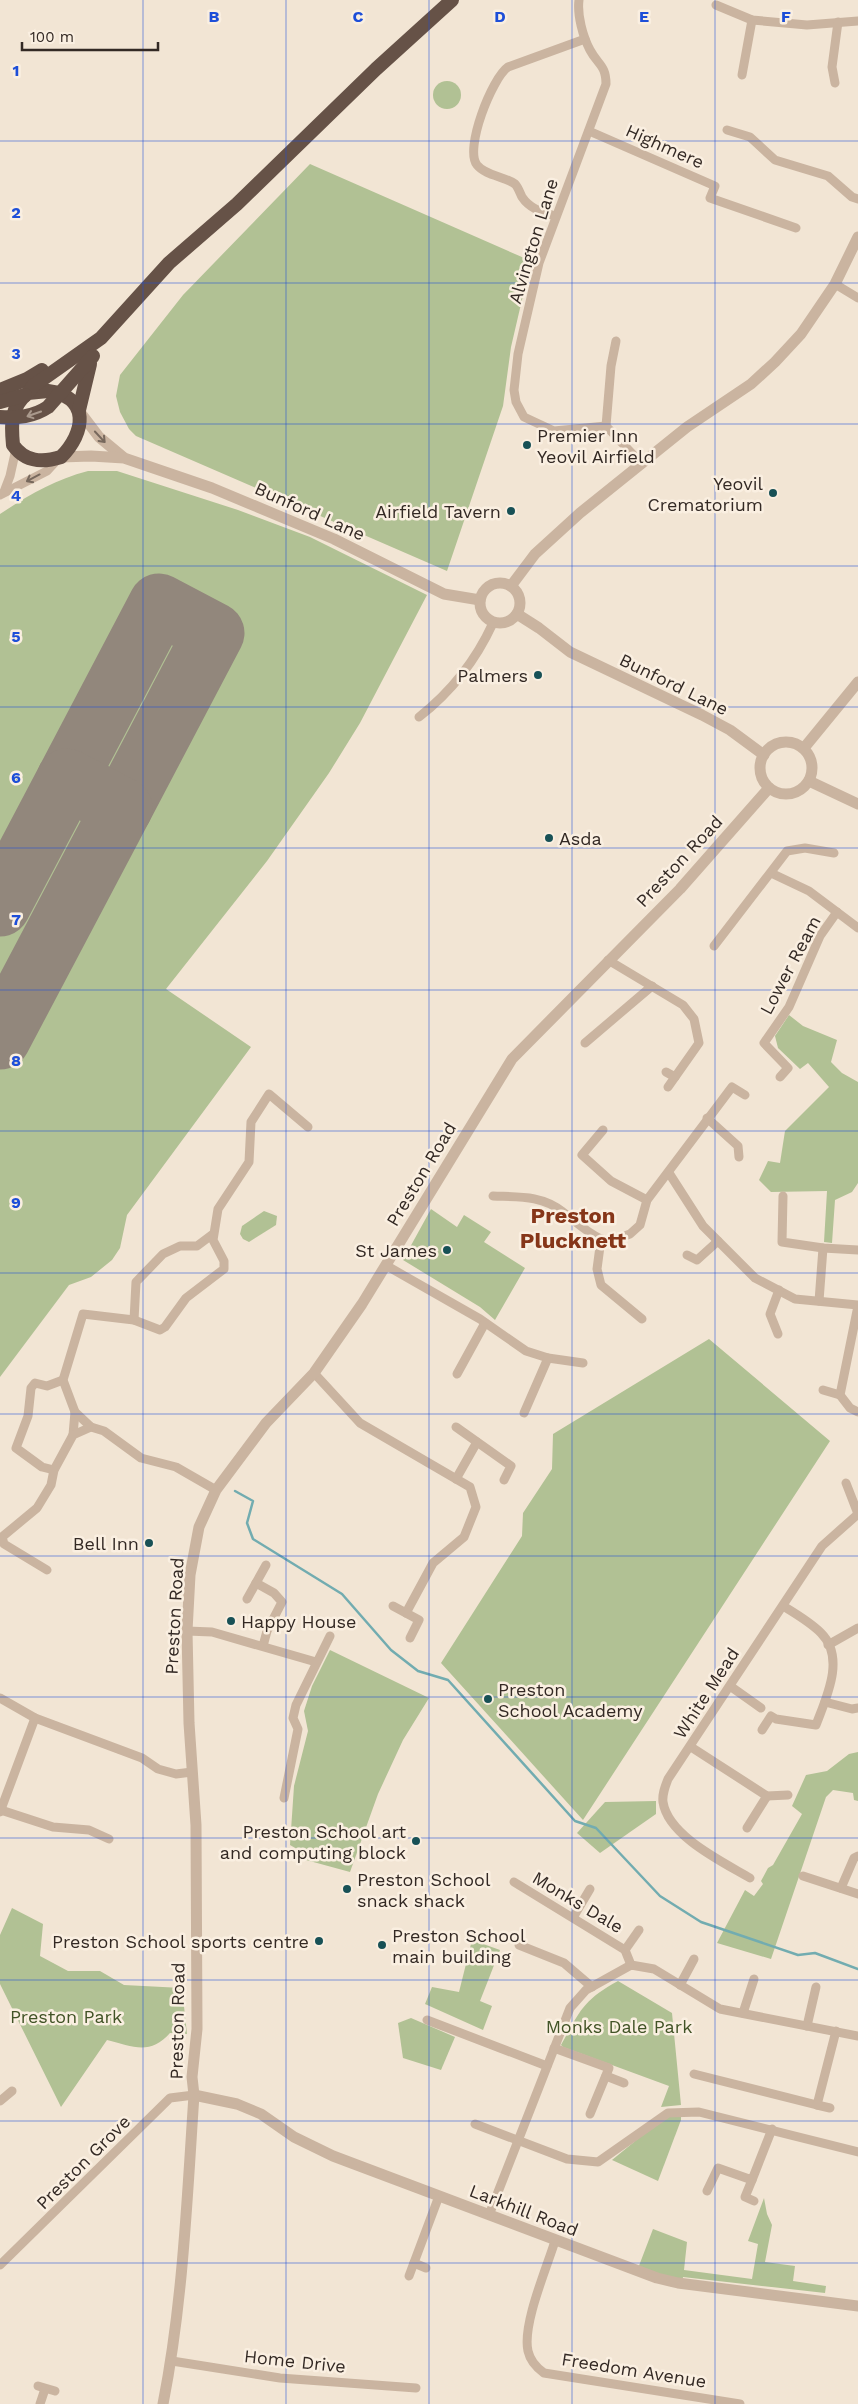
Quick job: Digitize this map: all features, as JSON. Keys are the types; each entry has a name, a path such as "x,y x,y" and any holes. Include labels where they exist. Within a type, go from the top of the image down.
{"highway":[{"path":"6,417 34,386 100,338 169,263 237,204 376,69 452,0"},
{"path":"0,390 27,379 51,365 80,344 100,326 120,316"},
{"path":"0,434 26,458 38,461 59,458 70,447 77,436 79,411 93,356 100,338"},
{"path":"6,417 39,413 61,395 93,356"},
{"path":"0,402 26,394 48,392 68,398 79,411"},
{"path":"6,417 15,447"}],"street":[{"name":"Alvington Lane","path":"579,0 578,7 585,39 590,51 606,70 606,84 539,262 518,354 514,390 516,402 524,417 554,431 606,426"},
{"path":"716,5 752,20 807,25 858,21"},
{"path":"742,75 752,20"},
{"path":"835,83 832,67 838,22"},
{"path":"555,216 528,205 516,185 485,171 477,165 473,156 474,144 490,92 501,72 508,67 585,39"},
{"path":"727,130 750,137 775,160 828,176 852,197 858,199"},
{"name":"Highmere","path":"589,131 715,186 710,198 796,228"},
{"path":"511,586 535,554 580,514 687,427 751,384 763,373 801,334 836,284 858,237"},
{"path":"836,284 858,298"},
{"path":"616,341 611,366 606,426 642,464"},
{"name":"Bunford Lane","path":"79,411 99,437 124,458"},
{"path":"2,493 10,476 15,447"},
{"name":"Bunford Lane","path":"59,458 92,456 124,458 255,504 334,539 444,594 480,600"},
{"path":"2,493 47,471 59,458"},
{"path":"505,584 511,586 519,596 519,608 517,614 506,623 493,622 484,616 480,600 486,588 492,585 505,584"},
{"name":"Bunford Lane","path":"517,614 570,652 702,714 730,730 764,755"},
{"path":"419,717 458,680 473,660 493,622"},
{"path":"804,748 858,682"},
{"path":"784,742 791,742 804,748 812,764 809,781 804,787 790,794 775,792 769,788 761,776 761,761 764,755 770,748 784,742"},
{"path":"809,781 858,804"},
{"name":"Preston Road","path":"163,2404 172,2361 181,2282 194,2095 192,2077 197,2029 196,1843 187,1631 190,1575 199,1527 216,1490 266,1423 314,1373 387,1266 512,1059 608,960 680,890 769,788"},
{"path":"714,946 787,851 805,848 834,853"},
{"path":"770,873 810,891 858,928"},
{"name":"Lower Ream","path":"780,1077 788,1068 764,1043 789,1007 820,936 837,912"},
{"path":"608,960 683,1005 694,1019 699,1043 668,1087"},
{"path":"585,1043 652,986"},
{"path":"666,1072 675,1077"},
{"path":"493,1196 529,1196 543,1201 562,1210 601,1239 612,1241 630,1234 640,1224 647,1200 669,1173 731,1085 745,1095"},
{"path":"47,1570 4,1544 1,1537 37,1508 51,1485 54,1470 74,1435 75,1412 63,1380 83,1314 134,1320 160,1330 165,1327 186,1298 224,1270 224,1261 213,1240 218,1209 249,1162 251,1122 269,1094 308,1127"},
{"path":"707,1118 738,1146 739,1157"},
{"path":"603,1130 582,1155 611,1181 647,1200"},
{"path":"669,1173 703,1226 755,1278 795,1299 858,1306 854,1348 840,1395"},
{"path":"784,1196 782,1242 823,1248 858,1250"},
{"path":"134,1320 136,1282 163,1254 180,1246 197,1246 213,1234"},
{"path":"601,1239 597,1269 601,1285 642,1319"},
{"path":"687,1255 698,1260 718,1241"},
{"path":"819,1301 823,1248"},
{"path":"387,1266 485,1323 526,1351 548,1358 583,1363"},
{"path":"778,1334 770,1314 779,1290"},
{"path":"457,1374 485,1323"},
{"path":"524,1413 548,1358"},
{"path":"314,1373 360,1423 470,1487 476,1507 464,1538 433,1562 406,1613"},
{"path":"54,1470 42,1467 16,1448 28,1416 31,1388 35,1383 47,1386 63,1380"},
{"path":"823,1390 840,1395 850,1408 858,1412"},
{"path":"75,1412 91,1427 104,1431 141,1458 176,1467 216,1490"},
{"path":"74,1435 91,1427"},
{"path":"456,1427 511,1466 504,1480"},
{"path":"456,1479 477,1442"},
{"path":"846,1483 858,1514"},
{"name":"White Mead","path":"750,1878 712,1856 684,1835 669,1818 663,1803 664,1791 668,1779 691,1747 822,1546 858,1514"},
{"path":"247,1599 266,1565"},
{"path":"256,1583 274,1593 282,1602 267,1631 263,1646"},
{"path":"392,1606 419,1620 410,1638"},
{"path":"730,1686 776,1719 816,1725 825,1702 833,1670 832,1653 822,1634 783,1606"},
{"path":"828,1645 858,1628"},
{"path":"187,1631 212,1632 316,1662"},
{"path":"284,1798 298,1729 293,1718 296,1705 330,1636"},
{"path":"0,1698 35,1718 142,1758 158,1770 176,1774 192,1772"},
{"path":"825,1702 852,1709 858,1708"},
{"path":"762,1730 766,1712"},
{"path":"35,1718 0,1811 53,1828 89,1830 109,1839"},
{"path":"691,1747 766,1796 788,1795"},
{"path":"747,1828 766,1796"},
{"path":"841,1888 854,1858 858,1856"},
{"path":"803,1876 858,1894"},
{"name":"Monks Dale","path":"514,1882 574,1916 626,1950 631,1965"},
{"path":"574,1916 590,1889"},
{"name":"Monks Dale","path":"626,1950 639,1930"},
{"path":"519,1944 564,1963 592,1987"},
{"path":"680,1985 694,1959"},
{"path":"489,2216 570,2008 592,1987 631,1965 654,1969 720,2008 858,2036"},
{"path":"743,2013 754,1979"},
{"path":"807,2026 816,1987"},
{"path":"427,2020 547,2066"},
{"path":"817,2105 836,2031"},
{"path":"554,2048 608,2068 590,2114"},
{"path":"694,2074 830,2108"},
{"path":"606,2076 624,2083"},
{"path":"0,2100 12,2091"},
{"name":"Larkhill Road","path":"194,2095 237,2104 261,2114 294,2137 315,2148 632,2270 678,2283 858,2306"},
{"name":"Preston Grove","path":"0,2265 170,2098 194,2095"},
{"path":"475,2124 567,2159 598,2162 668,2113 698,2112 858,2152"},
{"path":"754,2201 745,2197 772,2129"},
{"path":"707,2191 718,2168 752,2180"},
{"path":"409,2276 439,2196"},
{"name":"Freedom Avenue","path":"555,2240 535,2298 528,2340 528,2351 537,2368 544,2373 740,2404"},
{"path":"414,2263 426,2268"},
{"name":"Home Drive","path":"172,2361 280,2378 416,2388"},
{"path":"40,2404 41,2388 55,2391"}],"green space":[{"path":"447,81 457,85 461,95 457,105 447,109 437,105 433,95 437,85"},
{"path":"310,164 531,261 511,347 503,406 447,571 136,436 129,429 120,412 116,396 120,375 183,295"},
{"path":"88,471 117,471 238,510 310,537 427,595 360,723 329,773 267,861 166,989 251,1047 127,1215 120,1248 112,1260 91,1277 69,1285 0,1377 0,514 42,489"},
{"path":"789,1015 803,1026 837,1040 831,1062 842,1073 858,1082 858,1183 852,1192 835,1200 832,1243 824,1242 827,1191 771,1192 759,1180 768,1161 780,1163 785,1131 829,1087 808,1063 800,1069 778,1048 775,1036"},
{"path":"431,1209 457,1227 464,1215 491,1232 484,1242 525,1268 495,1320 480,1307 403,1260"},
{"path":"264,1211 277,1216 276,1225 249,1242 243,1239 240,1234 242,1226"},
{"path":"709,1339 830,1441 583,1820 441,1663 522,1536 523,1513 552,1469 553,1434"},
{"path":"330,1650 429,1698 403,1740 378,1794 350,1872 295,1857 297,1849 290,1845 294,1786 308,1731 304,1711 312,1686"},
{"path":"858,1752 858,1801 854,1800 853,1793 833,1790 826,1797 771,1959 717,1943 745,1890 754,1896 763,1884 761,1881 768,1868 773,1865 802,1814 792,1806 806,1775 827,1771 849,1754"},
{"path":"656,1801 656,1814 600,1853 577,1833 605,1802"},
{"name":"Preston Park","path":"12,1908 43,1924 40,1956 68,1971 100,1971 124,1985 182,1988 187,2034 170,2033 163,2040 148,2047 133,2046 107,2040 61,2107 0,1984 0,1935"},
{"path":"472,1940 500,1950 480,2001 492,2006 483,2030 425,2004 432,1987 459,1992"},
{"name":"Monks Dale Park","path":"618,1981 672,2013 681,2105 661,2107 669,2086 561,2045 584,2007 597,1994"},
{"path":"411,2018 455,2037 441,2070 403,2058 398,2023"},
{"path":"681,2112 681,2120 658,2181 612,2160 667,2115"},
{"path":"764,2198 767,2214 772,2225 765,2262 795,2266 793,2281 826,2286 825,2293 683,2277 682,2284 637,2271 653,2229 687,2242 684,2270 752,2279 758,2244 748,2241"}],"waterway":[{"path":"235,1491 253,1501 247,1523 253,1539 342,1594 391,1650 418,1671 448,1680 575,1821 596,1828 660,1896 701,1922 798,1955 815,1953 858,1969"}],"runway":[{"path":"159,604 214,633 122,808 67,779 159,604"},
{"path":"0,906 67,779 122,808 0,1039"}],"place":[{"name":"Premier Inn Yeovil Airfield","path":"527,445"},
{"name":"Yeovil Crematorium","path":"773,493"},
{"name":"Airfield Tavern","path":"511,511"},
{"name":"Palmers","path":"538,675"},
{"name":"Asda","path":"549,838"},
{"name":"St James","path":"447,1250"},
{"name":"Bell Inn","path":"149,1543"},
{"name":"Happy House","path":"231,1621"},
{"name":"Preston School Academy","path":"488,1699"},
{"name":"Preston School art and computing block","path":"416,1841"},
{"name":"Preston School snack shack","path":"347,1889"},
{"name":"Preston School sports centre","path":"319,1941"},
{"name":"Preston School main building","path":"382,1945"}],"district":[{"name":"Preston Plucknett","path":"573,1228"}]}
